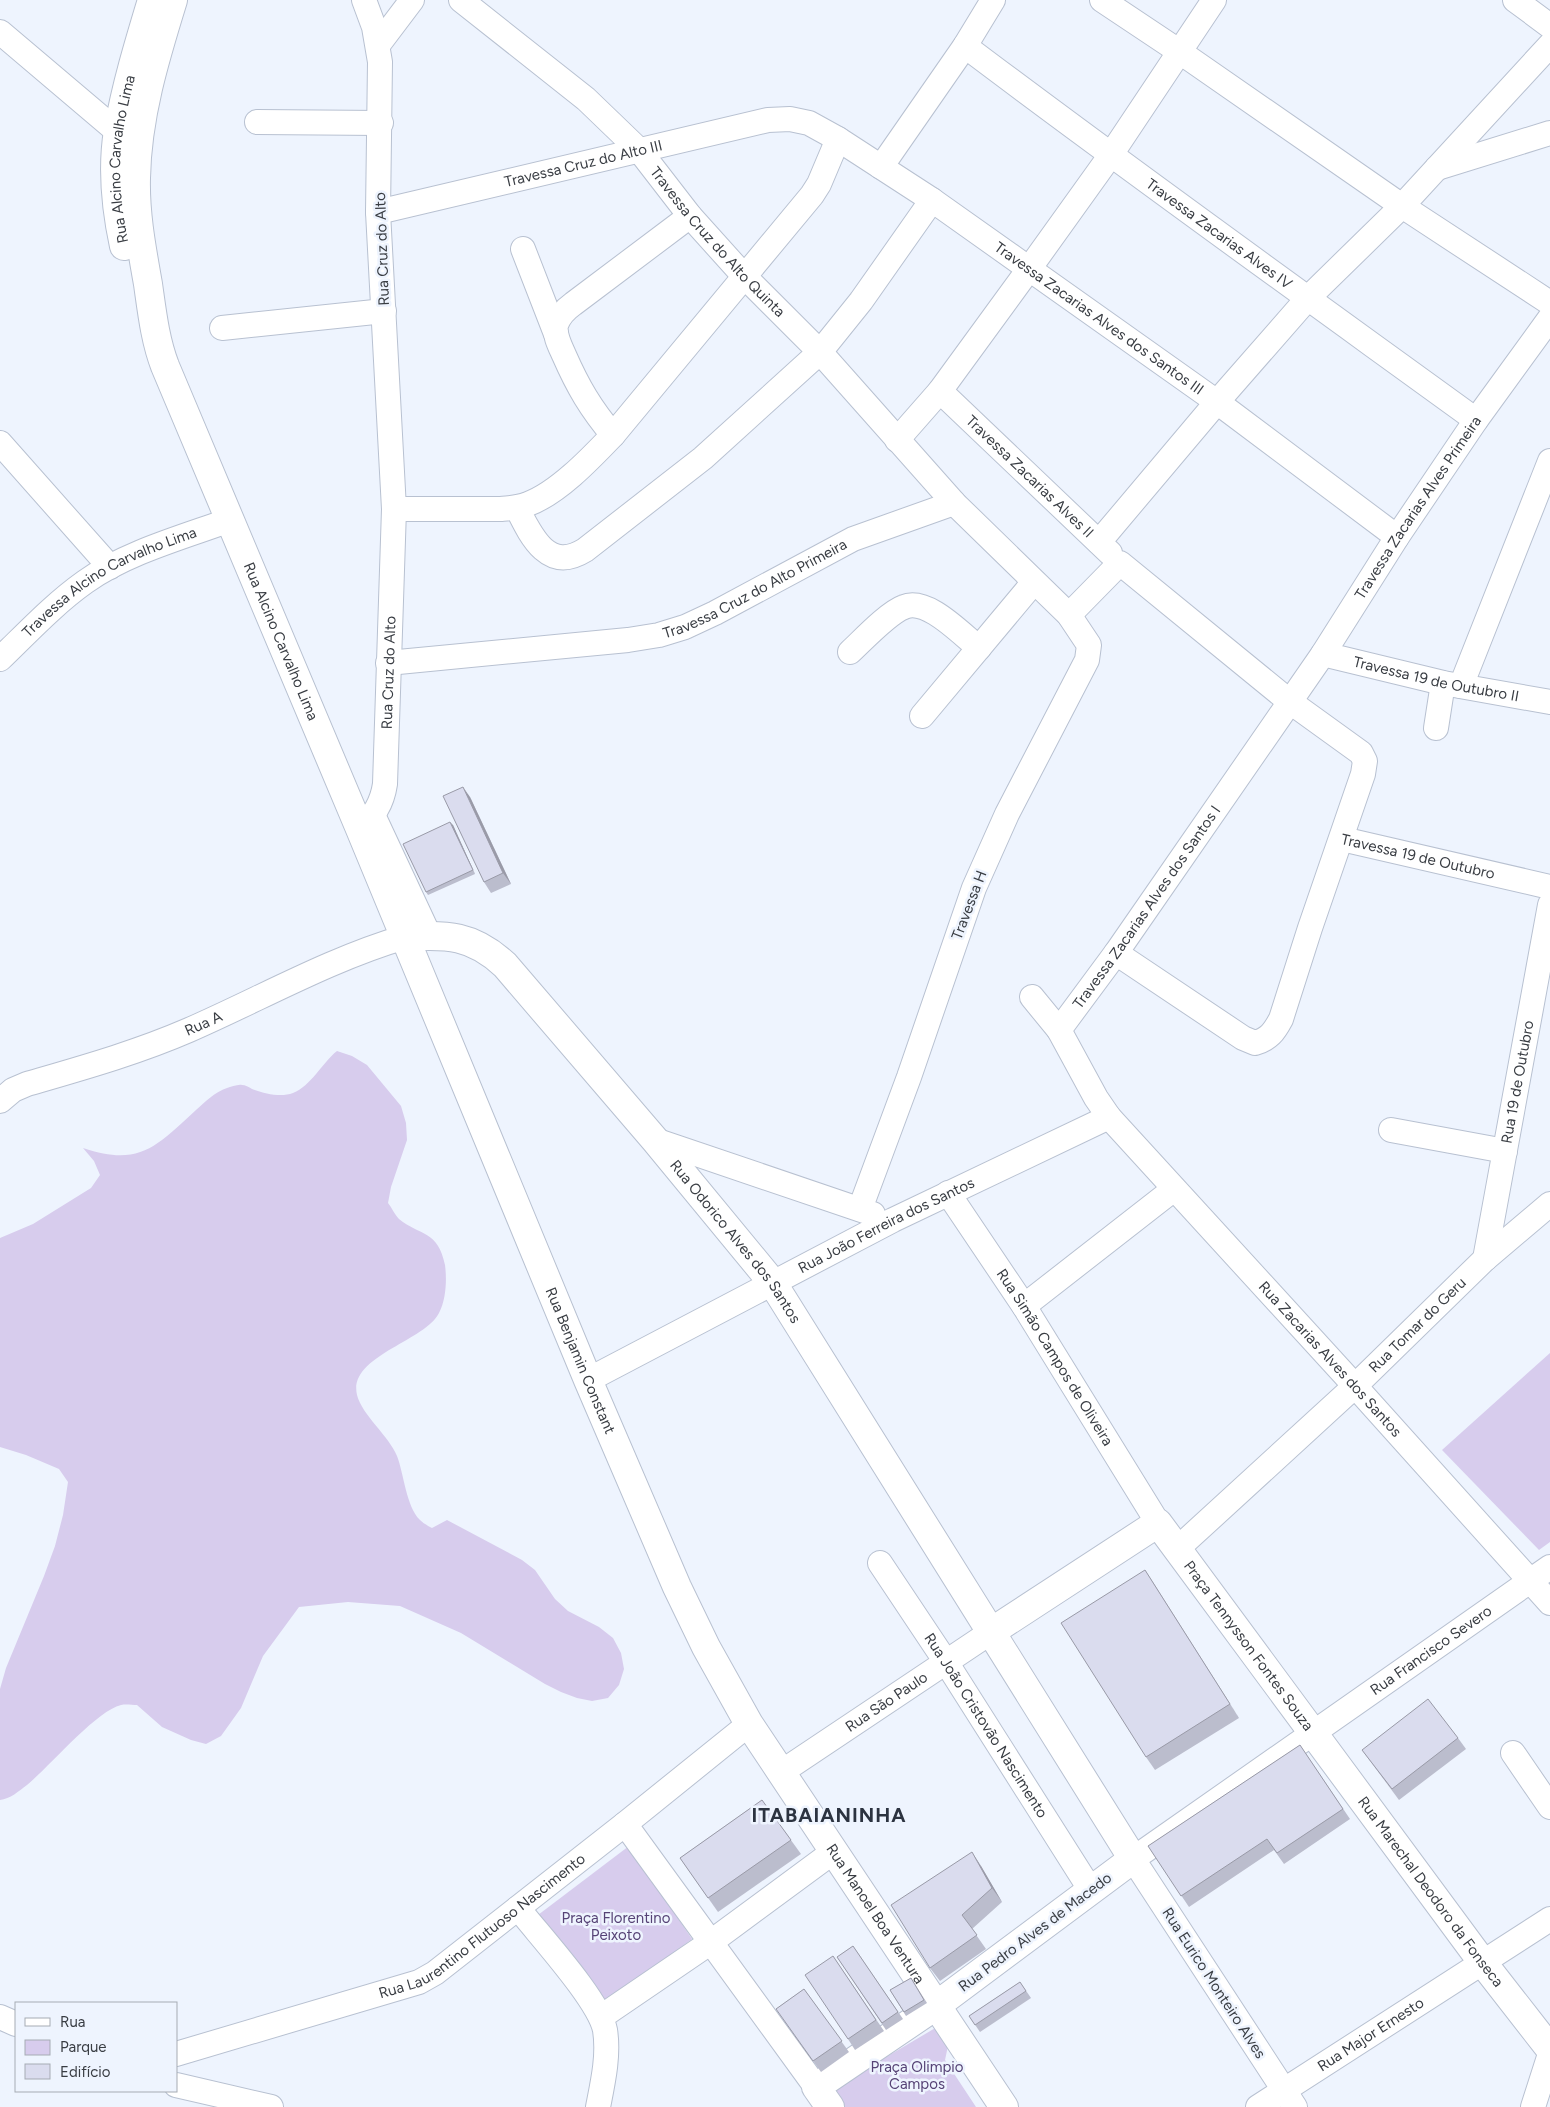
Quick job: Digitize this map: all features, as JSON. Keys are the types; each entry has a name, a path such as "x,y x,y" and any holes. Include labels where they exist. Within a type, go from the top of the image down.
{"main road":[{"name":"Rua Alcino Carvalho Lima","path":"152,0 137,50 118,132 116,168 121,233 142,319 157,346 230,520 417,936"},
{"name":"Rua Alcino Carvalho Lima","path":"157,346 142,250 136,179 144,109 152,69 172,0"},
{"name":"Rua Odorico Alves dos Santos","path":"417,936 460,938 475,942 491,952 505,965 655,1140 772,1282 991,1632"},
{"name":"Rua Benjamin Constant","path":"417,936 588,1380 677,1588 706,1647 749,1724 780,1772"},
{"path":"1134,1859 991,1632 1158,1524"},
{"name":"Praça Tennysson Fontes Souza","path":"1158,1524 1312,1733"},
{"name":"Rua Marechal Deodoro da Fonseca","path":"1312,1733 1550,2049"},
{"name":"Rua Manoel Boa Ventura","path":"780,1772 937,2005"},
{"name":"Rua Pedro Alves de Macedo","path":"937,2005 1090,1889 1134,1859"},
{"path":"823,2097 937,2005 1004,2107"}],"street":[{"name":"Rua Cruz do Alto","path":"364,0 374,27 380,62 381,123 378,212 394,509 385,784 383,799 367,822"},
{"path":"378,45 412,0"},
{"name":"Travessa Cruz do Alto Quinta","path":"461,0 586,99 639,150 690,216 744,276 820,352 954,503"},
{"path":"881,167 965,46 994,0"},
{"path":"1102,0 1402,206 1550,303"},
{"path":"897,440 940,391 1029,269 1110,156 1214,0"},
{"path":"1515,0 1550,26"},
{"path":"0,32 118,132"},
{"path":"1099,542 1308,298 1402,206 1550,45"},
{"name":"Travessa Zacarias Alves IV","path":"965,46 1110,156 1476,420"},
{"name":"Travessa Cruz do Alto III","path":"378,212 768,120 790,118"},
{"name":"Travessa Zacarias Alves dos Santos III","path":"790,118 810,123 838,139 932,200 1217,402 1397,537"},
{"path":"257,122 381,123"},
{"path":"1436,168 1550,133"},
{"path":"394,509 517,508 541,497 590,460 613,435 812,195 822,179 838,139"},
{"path":"517,508 529,532 542,549 560,557 576,556 703,458 820,352 861,301 932,200"},
{"path":"556,334 556,326 564,311 690,216"},
{"path":"523,250 579,389 595,414 613,435"},
{"path":"222,328 384,311"},
{"name":"Travessa Zacarias Alves Primeira","path":"1289,701 1323,654 1397,537 1476,420 1550,318"},
{"name":"Travessa Zacarias Alves II","path":"940,391 1120,563 1289,701"},
{"path":"0,442 110,567"},
{"path":"1436,728 1452,684 1550,461"},
{"path":"954,503 1069,616 1120,563"},
{"name":"Travessa Cruz do Alto Primeira","path":"388,664 628,640 659,635 685,627 715,613 853,539 954,503"},
{"name":"Travessa Alcino Carvalho Lima","path":"0,659 86,581 110,567 230,520"},
{"path":"922,716 1034,582"},
{"path":"850,652 894,613 912,604 923,606 933,612 979,648"},
{"name":"Travessa H","path":"860,1209 974,888 1007,814 1087,660 1089,645 1069,616"},
{"name":"Travessa 19 de Outubro II","path":"1323,654 1452,684 1550,702"},
{"name":"Travessa 19 de Outubro","path":"1289,701 1364,757 1365,767 1342,839 1550,888"},
{"name":"Travessa Zacarias Alves dos Santos I","path":"1059,1030 1116,953 1289,701"},
{"path":"1116,953 1243,1038 1255,1044 1267,1039 1281,1019 1310,928 1342,839"},
{"name":"Rua 19 de Outubro","path":"1485,1259 1550,905"},
{"name":"Rua A","path":"0,1101 13,1090 27,1084 156,1044 362,951 417,936"},
{"path":"1032,997 1059,1030 1096,1098 1109,1117"},
{"name":"Rua João Ferreira dos Santos","path":"588,1380 893,1220 1109,1117"},
{"name":"Rua Zacarias Alves dos Santos","path":"1109,1117 1550,1603"},
{"path":"1390,1130 1505,1151"},
{"path":"655,1140 893,1220"},
{"path":"1024,1306 1174,1189"},
{"name":"Rua Simão Campos de Oliveira","path":"948,1193 1024,1306 1158,1524"},
{"name":"Rua Tomar do Geru","path":"1176,1550 1355,1386 1485,1259 1550,1204"},
{"name":"Rua João Cristovão Nascimento","path":"880,1562 1090,1889"},
{"name":"Rua Francisco Severo","path":"1312,1733 1550,1567"},
{"name":"Rua São Paulo","path":"780,1772 991,1632"},
{"name":"Rua Laurentino Flutuoso Nascimento","path":"178,2053 419,1982 450,1963 749,1724"},
{"name":"Praça Tennysson Fontes Souza","path":"1134,1859 1312,1733"},
{"path":"1513,1753 1550,1807"},
{"path":"625,1824 823,2097"},
{"path":"601,2017 711,1942 833,1852"},
{"name":"Rua Eurico Monteiro Alves","path":"1134,1859 1290,2098"},
{"path":"518,1908 587,1996 601,2017 606,2044 604,2074 598,2107"},
{"name":"Rua Major Ernesto","path":"1258,2107 1290,2098 1483,1962 1550,1919"},
{"path":"0,2017 15,2024"},
{"path":"1533,2107 1550,2054"},
{"path":"178,2085 271,2107"}],"green space":[{"path":"337,1051 352,1056 367,1065 401,1106 406,1123 407,1140 391,1187 388,1203 399,1219 427,1235 438,1245 446,1271 445,1296 439,1313 419,1333 389,1350 364,1370 357,1381 357,1395 360,1403 393,1448 411,1507 420,1520 432,1528 447,1520 522,1560 535,1570 555,1599 568,1611 599,1627 613,1638 621,1653 624,1669 619,1685 608,1698 592,1701 577,1698 545,1684 461,1633 400,1606 348,1602 299,1607 263,1656 241,1708 221,1736 206,1744 191,1740 162,1727 137,1705 121,1705 111,1709 86,1728 27,1785 11,1796 0,1800 0,1689 6,1668 55,1546 63,1515 68,1482 59,1469 26,1455 0,1447 0,1238 33,1224 91,1188 100,1175 94,1161 83,1148 119,1155 133,1154 146,1150 169,1134 214,1095 223,1090 240,1085 272,1094 283,1095 293,1093 311,1080"},
{"path":"1550,1353 1550,1542 1539,1550 1442,1450"},
{"name":"Praça Florentino Peixoto","path":"629,1846 692,1939 606,2004 538,1915"},
{"name":"Praça Olimpio Campos","path":"937,2027 949,2041 945,2060 976,2107 845,2107 832,2089"}],"building":[{"path":"463,787 503,873 484,882 443,796"},
{"path":"450,822 473,870 426,892 403,844"},
{"path":"1145,1570 1230,1704 1146,1757 1061,1623"},
{"path":"1428,1699 1458,1738 1392,1789 1362,1750"},
{"path":"1300,1745 1343,1809 1277,1853 1267,1839 1181,1896 1148,1846"},
{"path":"762,1800 791,1840 708,1898 680,1858"},
{"path":"972,1852 992,1888 962,1915 977,1935 930,1968 891,1905"},
{"path":"853,1946 898,2012 882,2023 837,1957"},
{"path":"833,1956 876,2020 848,2039 805,1975"},
{"path":"911,1978 924,2000 904,2012 890,1990"},
{"path":"1020,1982 1026,1991 975,2025 969,2016"},
{"path":"804,1989 842,2041 813,2061 776,2009"}],"district":[{"name":"ITABAIANINHA","path":"829,1815"}]}
